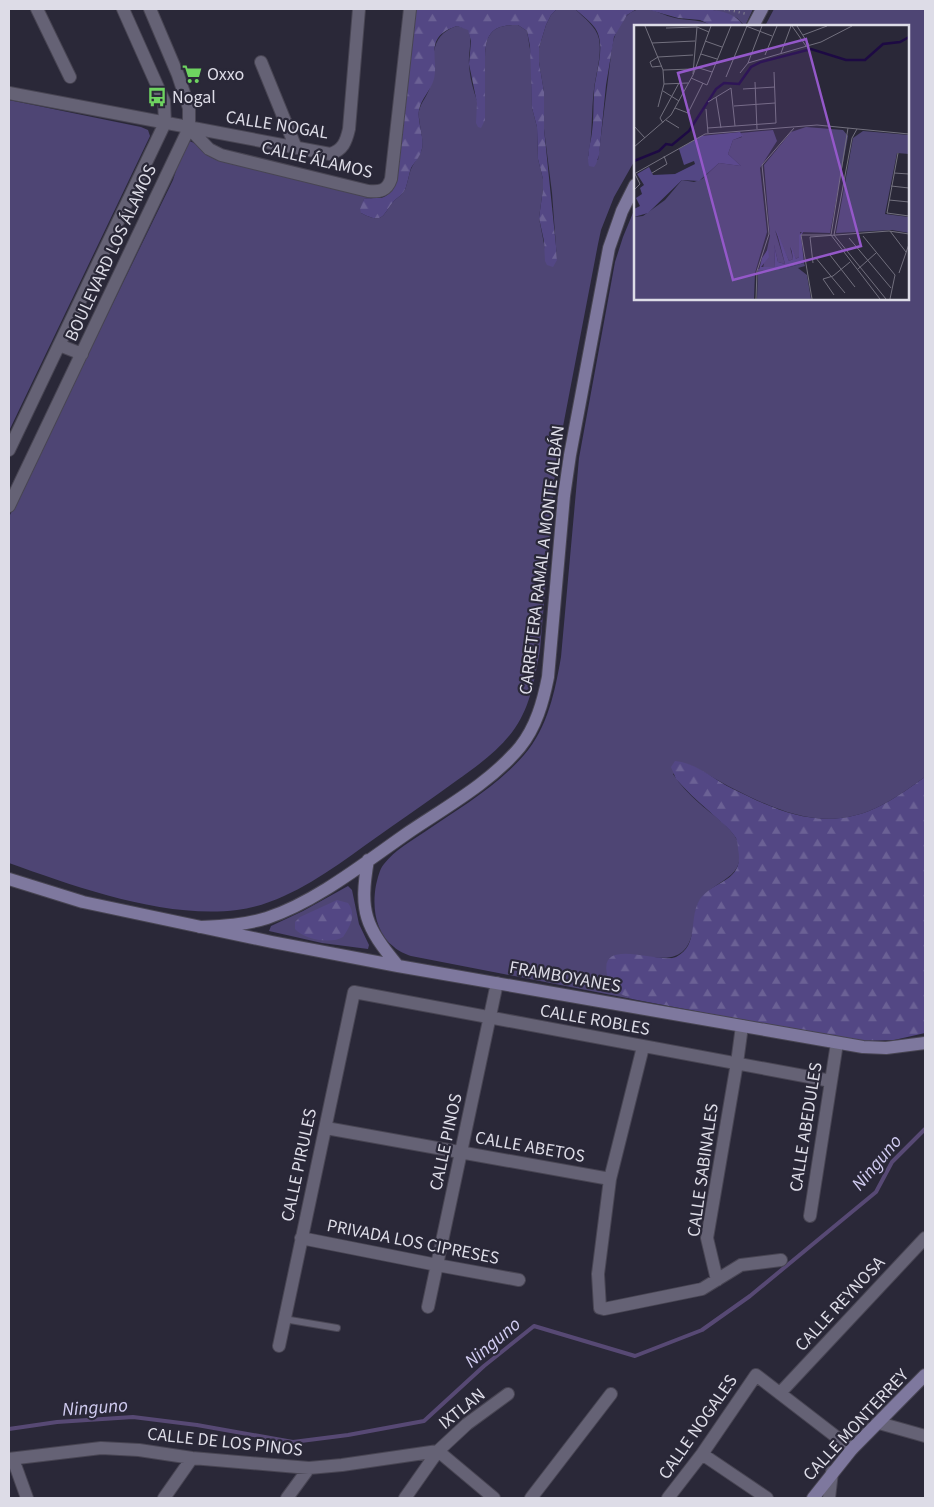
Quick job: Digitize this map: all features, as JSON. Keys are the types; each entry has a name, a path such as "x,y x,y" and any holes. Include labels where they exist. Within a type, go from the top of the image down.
{"street":[{"path":"37,9 70,77"},
{"path":"123,9 164,101 165,123"},
{"name":"BOULEVARD LOS ÁLAMOS","path":"9,506 189,128 189,108 178,75 150,9"},
{"name":"CALLE NOGAL","path":"9,93 330,154 341,149 349,130 359,9"},
{"name":"CALLE ÁLAMOS","path":"189,128 209,149 222,155 368,191 382,191 386,189 391,179 410,9"},
{"path":"261,62 296,148"},
{"name":"BOULEVARD LOS ÁLAMOS","path":"9,450 165,123"},
{"name":"CARRETERA RAMAL A MONTE ALBÁN","path":"200,927 250,922 276,914 317,893 464,794 498,768 520,746 530,732 538,713 548,677 567,474 602,281 615,228 634,187"},
{"path":"59,345 82,354"},
{"path":"368,860 364,882 364,908 374,936 398,966"},
{"path":"9,879 83,902 200,927"},
{"name":"FRAMBOYANES","path":"200,927 398,966 836,1043 886,1048 925,1043"},
{"name":"CALLE PINOS","path":"428,1307 498,983"},
{"name":"CALLE ROBLES","path":"354,992 489,1019 830,1081"},
{"name":"CALLE PIRULES","path":"280,1346 284,1319 354,992"},
{"name":"CALLE SABINALES","path":"716,1280 707,1238 742,1026"},
{"name":"CALLE ABEDULES","path":"810,1216 836,1043"},
{"path":"643,1047 610,1179 598,1274 600,1308 604,1309 702,1289 741,1265 781,1260"},
{"name":"CALLE ABETOS","path":"326,1128 610,1179"},
{"name":"PRIVADA LOS CIPRESES","path":"301,1238 519,1280"},
{"name":"CALLE REYNOSA","path":"780,1394 925,1238"},
{"name":"CALLE NOGALES","path":"668,1498 702,1454 756,1375 780,1394"},
{"name":"CALLE MONTERREY","path":"813,1498 852,1449 925,1375"},
{"name":"IXTLAN","path":"405,1498 438,1451 467,1424 508,1394"},
{"path":"532,1498 611,1394"},
{"path":"780,1394 852,1449"},
{"path":"879,1423 925,1436"},
{"name":"CALLE DE LOS PINOS","path":"11,1459 101,1448 139,1450 192,1458 309,1468 438,1451"},
{"path":"438,1451 494,1498"},
{"path":"702,1454 766,1498"},
{"path":"164,1498 192,1458"},
{"path":"11,1459 27,1498"},
{"path":"287,1498 309,1468"},
{"path":"829,1498 832,1472"}],"lane":[{"path":"284,1319 337,1328"}],"path":[{"path":"724,9 758,17"}],"shaded area":[{"path":"557,9 575,9 592,26 599,39 599,58 594,89 588,156 598,160 612,47 618,27 622,21 632,12 638,9 645,9 675,18 704,22 711,25 634,25 634,162 614,197 601,230 598,244 556,463 540,650 529,700 515,728 480,763 339,864 298,889 255,907 209,912 151,905 92,891 9,863 9,517 173,180 183,149 189,141 227,161 370,198 364,199 361,213 374,218 382,217 404,191 411,169 422,149 419,111 430,87 436,43 447,30 457,26 468,29 471,78 485,120 485,57 487,41 492,32 502,26 518,25 527,31 531,55 532,108 537,127 538,159 543,179 539,218 545,249 557,260 552,193 544,129 544,92 539,62 539,48 551,15"},
{"path":"710,9 753,9 745,25 737,18"},
{"path":"774,9 925,9 925,777 898,796 876,808 851,816 833,819 816,818 783,811 750,797 687,764 673,774 688,793 734,835 740,854 738,865 726,879 702,897 697,906 690,942 686,948 682,952 670,957 653,957 616,991 632,999 411,956 398,950 388,941 376,919 375,893 382,866 398,850 478,796 502,777 532,744 545,721 549,708 561,657 579,458 615,262 634,210 634,300 909,300 909,25 766,25"},
{"path":"9,100 141,127 148,130 150,136 9,431"},
{"path":"348,886 352,890 359,924 369,945 368,949 322,943 269,931 271,926"}],"green space":[{"path":"699,8 714,10 737,18 742,25 711,25 700,20 678,18 646,9"},
{"path":"414,9 557,9 551,15 546,25 539,48 539,62 544,92 544,129 557,260 553,267 547,265 545,261 544,241 539,218 543,179 538,159 537,127 532,108 530,46 527,31 518,25 502,26 492,32 487,41 485,57 485,120 481,128 476,123 477,103 469,64 471,41 468,30 457,26 440,36 435,48 434,79 419,110 422,137 421,152 411,168 405,189 382,217 374,218 361,213 360,209 364,199 385,197 391,191 393,185"},
{"path":"575,9 640,9 627,15 614,37 606,85 599,155 594,167 589,166 588,158 593,127 594,93 600,43 595,28"},
{"path":"675,761 698,768 749,797 782,811 816,818 833,819 869,811 891,800 925,777 925,1033 894,1040 861,1041 632,999 613,988 609,981 606,967 610,958 618,954 676,957 683,952 691,938 700,899 737,868 739,860 736,838 676,779 671,767"},
{"path":"337,900 348,903 352,912 350,925 343,937 332,940 318,940 305,936 295,929 295,922 300,917"}],"waterway":[{"name":"Ninguno","path":"9,1429 57,1422 133,1417 197,1425 293,1442 348,1435 424,1421 484,1366 534,1326 635,1356 702,1330 750,1296 876,1192 892,1162 925,1129"}],"place":[{"name":"Oxxo","path":"192,74"},
{"name":"Nogal","path":"157,97"}]}
